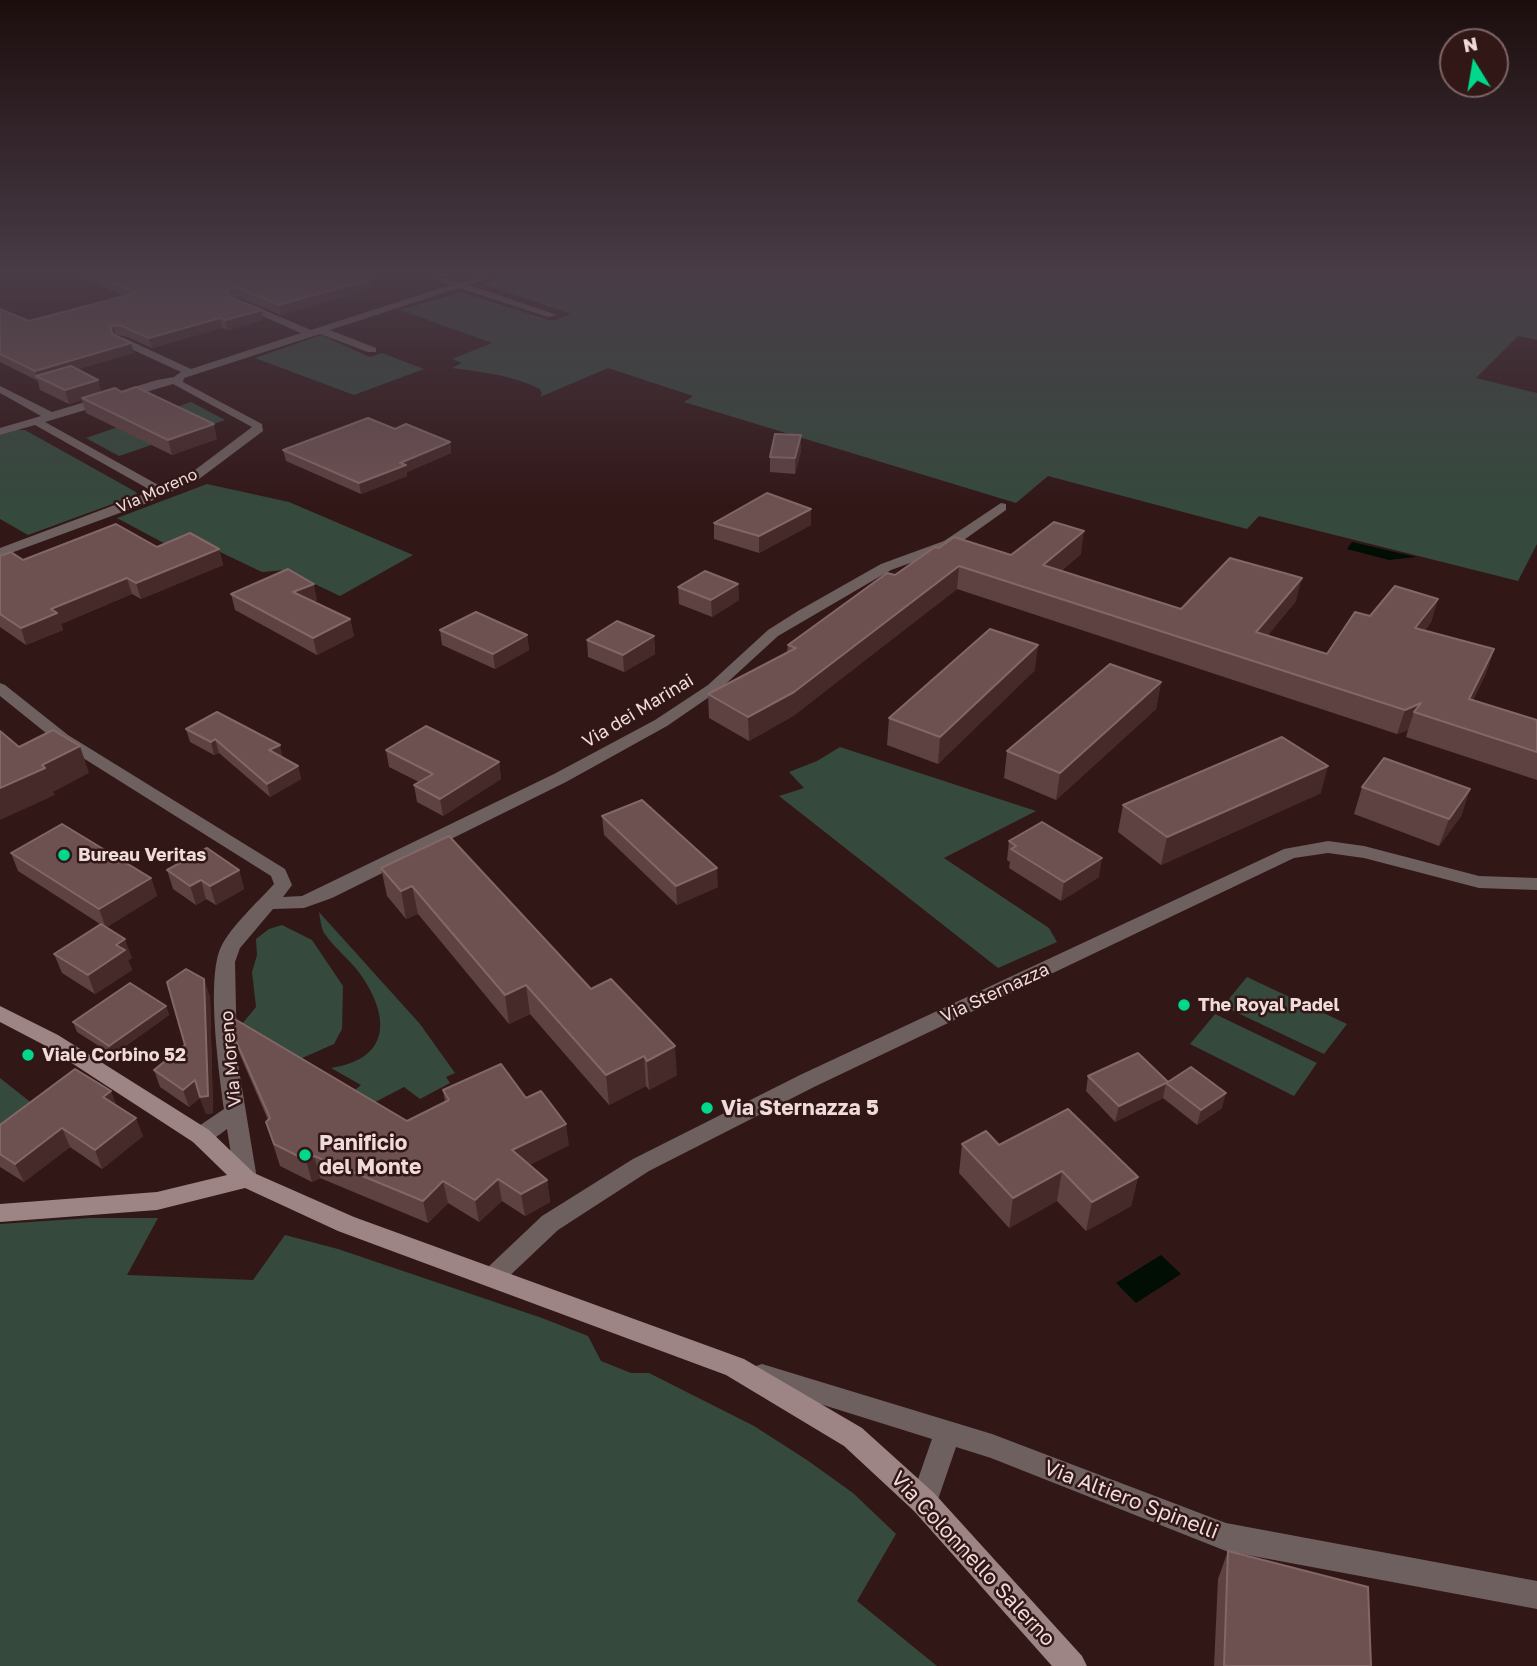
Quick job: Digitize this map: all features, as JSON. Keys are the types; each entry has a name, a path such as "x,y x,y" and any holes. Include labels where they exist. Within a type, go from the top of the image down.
{"main road":[{"name":"Via Colonnello Salerno","path":"0,1013 51,1040 201,1136 246,1179 345,1224 494,1276 735,1367 853,1437 924,1502 1072,1666"},
{"path":"0,1213 157,1201 246,1179"}],"street":[{"path":"147,353 189,372"},
{"path":"0,432 161,382 177,380 189,372 248,353"},
{"name":"Via Moreno","path":"0,553 143,500 195,475 257,430 258,426 177,380"},
{"path":"0,389 52,417"},
{"path":"36,421 160,491"},
{"name":"Via dei Marinai","path":"270,903 304,902 325,894 560,778 662,723 713,688 773,633 886,567 949,544 1001,507"},
{"name":"Via Moreno","path":"0,688 62,738 279,873 283,885 231,946 225,962 227,1058 246,1179"},
{"name":"Via Sternazza","path":"494,1276 550,1223 641,1165 807,1081 1290,853 1328,847 1364,852 1479,881 1537,884"},
{"path":"201,1136 235,1112"},
{"name":"Via Altiero Spinelli","path":"735,1367 992,1446 1226,1537 1537,1595"},
{"path":"924,1502 947,1433"}],"green space":[{"path":"270,353 361,353 370,357 382,353 424,369 354,395 255,358"},
{"path":"468,353 1501,353 1476,378 1537,393 1537,544 1518,581 1259,516 1247,529 1048,476 1016,503 684,402 693,396 608,368 540,397 540,389 519,380 452,368 462,363 452,359"},
{"path":"191,402 225,420 119,456 86,438"},
{"path":"25,430 137,495 28,535 0,519 0,435"},
{"path":"207,484 289,502 413,555 340,596 285,570 262,572 195,540 173,548 117,518"},
{"path":"840,747 1036,811 944,858 1049,928 1057,942 998,968 779,796 804,788 789,772 817,761"},
{"path":"319,912 420,1024 455,1073 446,1077 450,1083 420,1099 404,1087 358,1111 341,1102 361,1085 331,1068 350,1063 374,1047 379,1036 380,1023 372,994 359,972 324,933"},
{"path":"282,925 312,940 343,986 342,1029 334,1044 300,1059 242,1024 256,1007 252,972 257,955 256,939 269,929"},
{"path":"1247,977 1347,1024 1324,1054 1223,1006"},
{"path":"1215,1014 1317,1063 1294,1096 1190,1044"},
{"path":"0,1078 43,1112 0,1144"},
{"path":"90,1218 158,1218 127,1275 253,1280 285,1235 338,1249 588,1336 601,1361 631,1373 649,1373 754,1426 853,1493 896,1534 857,1601 937,1666 0,1666 0,1224"}],"shaded area":[{"path":"1352,542 1416,557 1389,560 1347,549"},
{"path":"1161,1255 1181,1274 1136,1303 1116,1283"}],"building":[{"path":"0,353 98,353 35,371"},
{"path":"71,366 98,380 65,390 36,376"},
{"path":"136,387 214,424 168,440 82,398 115,388 122,392"},
{"path":"368,418 395,429 406,424 450,442 400,463 406,465 359,483 283,450"},
{"path":"775,434 801,435 795,458 770,457"},
{"path":"767,493 811,509 759,536 714,523"},
{"path":"1054,522 1084,531 1043,565 1181,609 1230,558 1302,578 1256,632 1327,654 1355,612 1370,616 1395,586 1438,599 1415,628 1494,649 1469,699 1537,720 1537,752 1414,712 1421,703 1405,710 959,566 794,692 748,717 708,694 796,648 788,645 887,573 895,575 954,537 1011,555"},
{"path":"116,524 157,547 190,533 219,549 136,583 127,578 51,609 57,613 21,628 0,614 0,556 11,552 23,560"},
{"path":"288,569 314,584 293,592 350,619 313,638 231,594"},
{"path":"705,571 738,584 711,600 678,587"},
{"path":"476,612 527,635 493,654 440,630"},
{"path":"617,621 654,636 623,655 587,640"},
{"path":"990,629 1038,645 940,737 889,718"},
{"path":"1110,664 1161,682 1060,773 1007,751"},
{"path":"217,712 280,745 269,750 298,766 267,784 215,739 211,742 186,729"},
{"path":"426,726 499,762 440,799 414,785 433,774 386,750"},
{"path":"53,730 80,746 42,765 45,768 0,788 0,731 19,747"},
{"path":"1282,737 1328,766 1167,837 1123,805"},
{"path":"1384,758 1470,789 1449,819 1362,787"},
{"path":"642,800 717,868 676,886 602,816"},
{"path":"1042,822 1102,858 1064,882 1011,849 1016,846 1009,841"},
{"path":"62,824 151,878 99,909 11,853"},
{"path":"449,836 591,989 611,979 675,1046 647,1061 644,1056 606,1075 526,985 505,995 412,886 401,891 381,868"},
{"path":"207,848 239,870 210,886 201,880 190,886 167,870"},
{"path":"101,924 125,939 116,945 125,950 88,975 54,954"},
{"path":"186,969 204,979 208,1096 200,1097 195,1080 183,1090 154,1070 185,1045 167,982"},
{"path":"130,983 166,1006 109,1046 73,1022"},
{"path":"233,1018 407,1121 449,1100 443,1090 501,1064 526,1098 541,1091 566,1124 512,1150 547,1180 521,1194 498,1179 475,1200 443,1181 423,1201 314,1156 306,1160 274,1144 266,1122 270,1118 233,1034"},
{"path":"1138,1053 1168,1082 1191,1067 1226,1093 1201,1110 1166,1083 1119,1106 1088,1076"},
{"path":"75,1069 111,1091 103,1097 136,1118 95,1150 62,1128 15,1164 0,1154 0,1125"},
{"path":"1068,1109 1138,1177 1092,1202 1062,1171 1013,1198 962,1144 986,1131 999,1145"},
{"path":"1228,1551 1368,1587 1371,1666 1224,1666"}],"place":[{"name":"Bureau Veritas","path":"64,855"},
{"name":"The Royal Padel","path":"1184,1005"},
{"name":"Viale Corbino 52","path":"28,1055"},
{"name":"Via Sternazza 5","path":"707,1108"},
{"name":"Panificio del Monte","path":"305,1155"}]}
